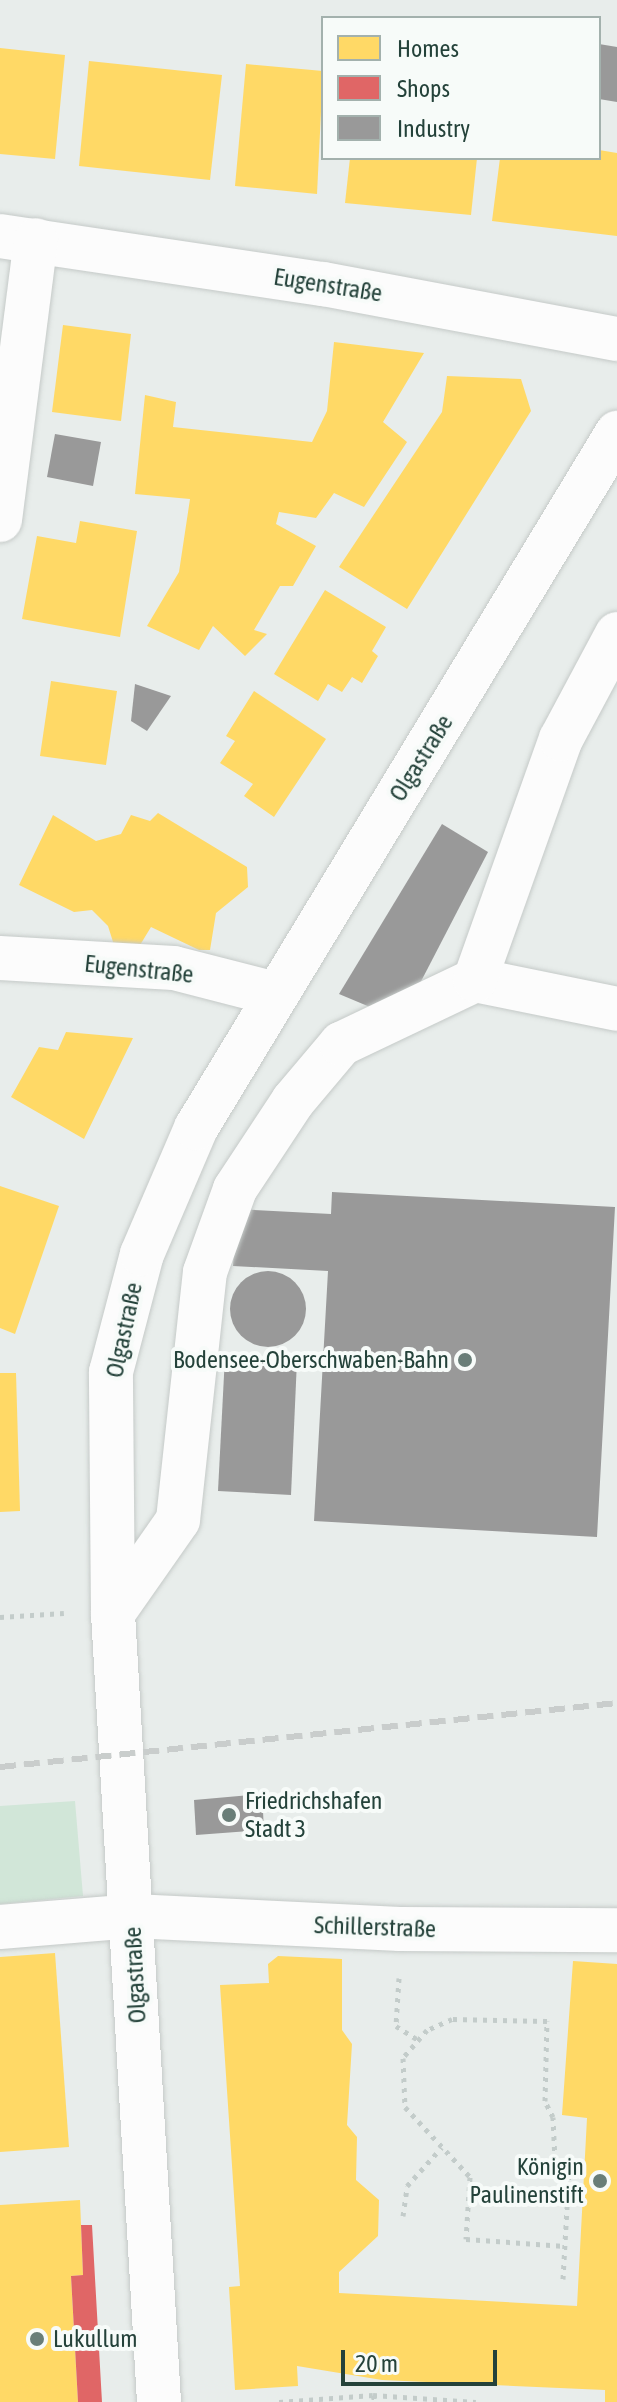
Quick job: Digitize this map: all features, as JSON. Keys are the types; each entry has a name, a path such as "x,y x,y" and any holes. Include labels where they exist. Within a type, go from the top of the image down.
{"street":[{"name":"Eugenstraße","path":"0,520 18,238 337,286 617,339"},
{"name":"Olgastraße","path":"159,2402 133,1916 93,1613 111,1372 142,1254 196,1128 617,433"},
{"path":"475,980 561,739 617,634"},
{"name":"Eugenstraße","path":"0,958 174,968 275,994"},
{"path":"93,1613 178,1520 205,1272 235,1189 293,1101 341,1044 475,980 617,1009"},
{"name":"Schillerstraße","path":"0,1927 133,1916 400,1929 617,1930"}],"path":[{"path":"0,1617 93,1613"},
{"path":"399,1973 396,2026 418,2041"},
{"path":"563,2279 565,2246 569,2173 555,2160 553,2117 545,2101 547,2021 452,2019 418,2041 403,2058 405,2107 470,2177 466,2239 565,2246"},
{"path":"403,2216 407,2186 442,2147"},
{"path":"279,2402 374,2398 476,2402"}],"green space":[{"path":"75,1801 83,1896 0,1904 0,1806"}],"building: Homes":[{"path":"0,48 65,55 55,159 0,154"},
{"path":"89,61 222,75 210,180 79,166"},
{"path":"246,64 321,71 317,194 235,186"},
{"path":"601,150 617,153 617,236 492,221 500,160 601,160"},
{"path":"350,160 477,160 471,215 345,203"},
{"path":"63,325 131,334 121,421 52,412"},
{"path":"334,342 424,353 383,422 407,442 364,507 334,493 316,518 279,512 276,524 316,546 293,586 280,586 254,630 267,634 245,656 213,626 199,650 147,626 179,572 190,499 135,494 145,395 176,402 173,427 312,442 327,411"},
{"path":"447,376 521,379 531,411 407,609 339,567 442,412"},
{"path":"80,521 137,531 120,637 22,619 37,536 76,543"},
{"path":"325,590 386,627 372,651 378,656 362,683 352,677 342,692 328,684 318,701 274,674"},
{"path":"51,681 117,691 106,765 40,756"},
{"path":"254,691 326,739 274,817 244,796 253,784 220,763 235,741 226,736"},
{"path":"158,813 247,867 248,887 216,913 210,950 199,950 151,927 137,950 114,945 108,926 92,910 74,912 19,885 53,815 96,841 121,834 131,815 150,821"},
{"path":"66,1032 133,1038 84,1139 11,1097 39,1047 58,1050"},
{"path":"0,1186 59,1206 15,1334 0,1328"},
{"path":"0,1373 16,1373 20,1511 0,1512"},
{"path":"55,1953 69,2147 0,2152 0,1957"},
{"path":"278,1956 342,1959 342,2030 352,2044 347,2125 357,2137 356,2180 379,2200 378,2236 339,2272 339,2293 577,2306 587,2118 562,2115 573,1961 617,1964 617,2402 605,2402 605,2390 382,2380 297,2366 298,2386 235,2390 229,2287 240,2286 220,1985 269,1983 268,1964"},
{"name":"Lukullum","path":"80,2200 83,2275 71,2276 78,2402 0,2402 0,2205"}],"building: Shops":[{"path":"81,2225 92,2225 102,2402 78,2402 71,2276 83,2275"}],"building: Industry":[{"path":"601,44 617,47 617,102 601,99"},
{"path":"55,434 101,442 93,486 47,477"},
{"path":"135,684 171,696 147,731 131,721"},
{"path":"442,824 488,852 401,1020 339,994"},
{"name":"Bodensee-Oberschwaben-Bahn","path":"332,1192 615,1207 597,1537 314,1521 328,1271 233,1266 236,1209 331,1214"},
{"path":"268,1271 282,1274 295,1282 303,1295 306,1309 303,1323 295,1336 282,1344 268,1347 254,1344 241,1336 233,1323 230,1309 233,1295 241,1282 254,1274"},
{"path":"225,1356 297,1360 291,1495 218,1491"},
{"name":"Friedrichshafen Stadt 3","path":"262,1794 264,1830 196,1835 194,1800"}],"railway":[{"path":"0,1767 617,1703"}],"place":[{"name":"Bodensee-Oberschwaben-Bahn","path":"465,1360"},
{"name":"Friedrichshafen Stadt 3","path":"229,1815"},
{"name":"Königin Paulinenstift","path":"600,2181"},
{"name":"Lukullum","path":"37,2339"}]}
